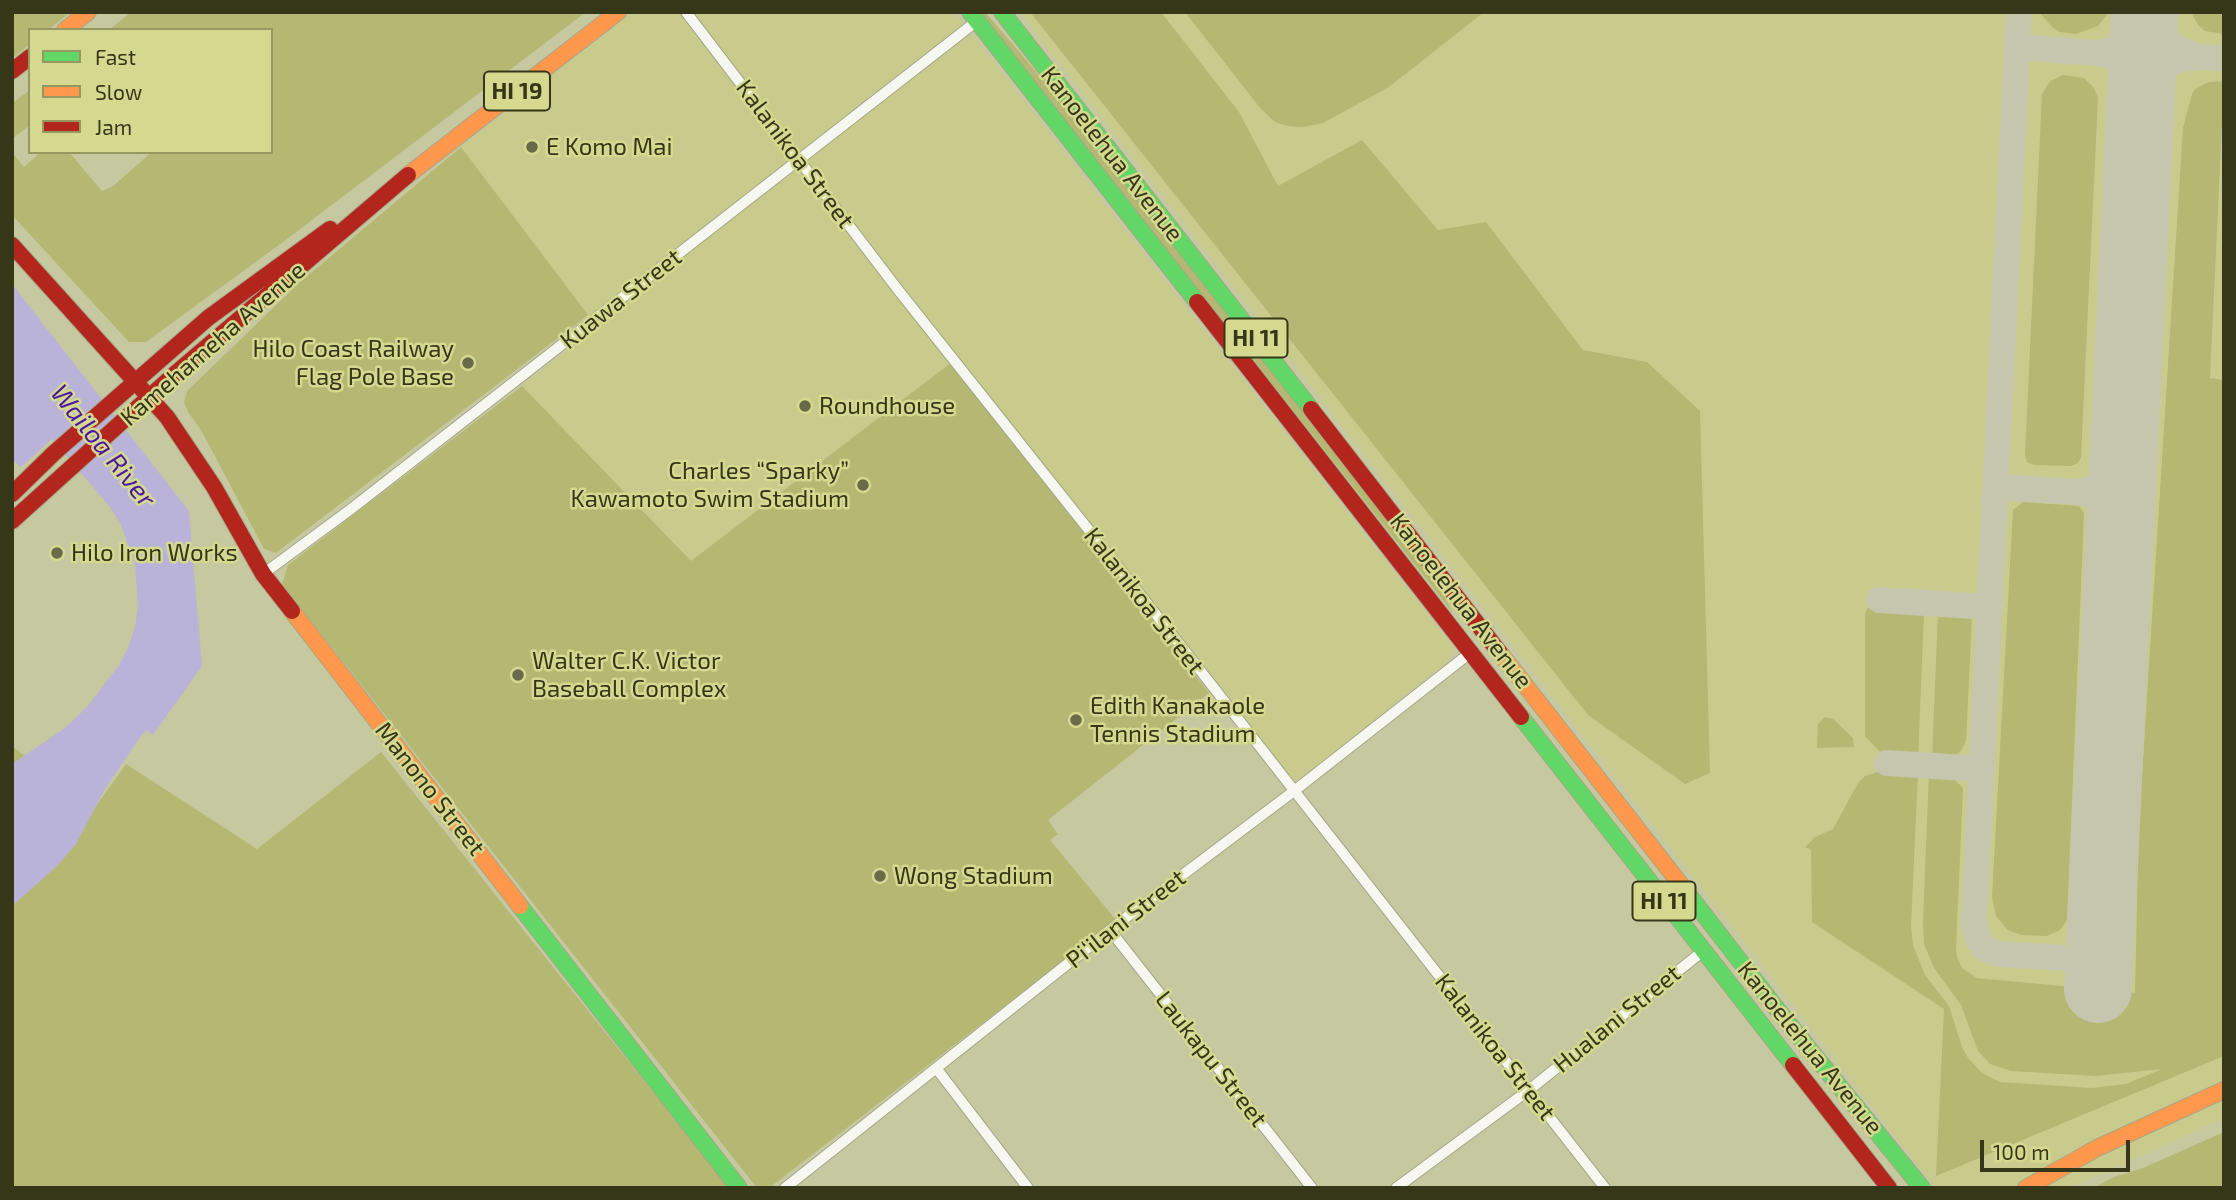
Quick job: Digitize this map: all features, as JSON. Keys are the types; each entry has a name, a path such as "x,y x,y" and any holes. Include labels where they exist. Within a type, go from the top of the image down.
{"main road":[{"path":"68,28 88,12"},
{"name":"Kamehameha Avenue","path":"12,522 260,301 416,170 618,12"},
{"name":"Kanoelehua Avenue","path":"1002,12 1780,1013 1922,1188"},
{"name":"Kanoelehua Avenue","path":"973,17 1889,1188"},
{"path":"12,71 28,59"},
{"name":"Kamehameha Avenue","path":"12,494 54,453 208,318 260,278 416,170"},
{"name":"Manono Street","path":"12,245 151,397 195,457 263,574 738,1188"},
{"path":"1455,593 1469,636 1469,653 1485,654 1510,665"},
{"path":"2026,1188 2097,1148 2224,1090"}],"street":[{"name":"Kalanikoa Street","path":"686,12 899,291 1605,1188"},
{"name":"Kuawa Street","path":"263,574 351,509 800,159 973,17"},
{"name":"Pi‘ilani Street","path":"785,1188 1110,930 1294,791 1469,653"},
{"name":"Laukapu Street","path":"1110,930 1312,1188"},
{"name":"Hualani Street","path":"1396,1188 1529,1090 1703,951"},
{"path":"936,1068 1028,1188"}],"shaded area":[{"path":"12,12 71,12 51,28 28,28 28,46 12,58"},
{"path":"131,12 586,12 283,242 146,342 129,342 12,215 12,152 24,167 39,154 71,154 102,191 113,186 150,154 273,154 273,28 111,28"},
{"path":"633,12 954,12 1450,643 1452,652 1443,665 1296,783 956,359 691,561 522,386 597,327 461,147"},
{"path":"979,12 985,12 1044,81 1439,587 1453,613"},
{"path":"1020,12 2224,12 2224,1119 2069,1188 1936,1188"},
{"path":"1030,12 1161,12 1239,112 1278,186 1362,140 1438,230 1486,222 1583,350 1647,362 1700,411 1710,773 1685,784 1588,715"},
{"path":"1185,12 1484,12 1389,87 1323,123 1303,127 1275,122 1261,109"},
{"path":"2039,12 2109,12 2098,26 2076,34 2060,32 2053,28"},
{"path":"2191,12 2224,12 2224,34 2205,31"},
{"path":"2063,75 2084,78 2094,88 2098,98 2081,457 2078,463 2071,466 2034,465 2027,462 2025,454 2042,94 2050,81"},
{"path":"2224,81 2210,378 2224,380 2224,1056 1936,1176 1944,1009 1812,922 1811,850 1805,847 1815,837 1833,829 1858,783 1865,776 1884,770 1918,773 1911,926 1913,945 1925,975 1949,1006 1968,1058 1982,1073 2000,1082 2092,1088 2126,1084 2162,1069 2095,1076 2011,1071 1990,1064 1978,1051 1961,1005 1934,968 1924,944 1929,772 1951,776 1963,788 1956,949 1962,968 1977,978 2135,993 2139,823 2183,128 2195,89 2209,82"},
{"path":"28,91 28,127 12,139 12,103"},
{"path":"461,147 588,315 276,553 264,549 201,430 188,412 184,402 187,391 299,283"},
{"path":"952,362 1209,693 1048,820 1058,834 1050,840 1116,920 769,1188 757,1188 282,584 288,565 522,386 691,561"},
{"path":"2023,502 2079,506 2084,513 2067,920 2060,930 2047,936 2021,935 2008,930 1996,916 1992,897 2013,510"},
{"path":"1869,606 1924,614 1918,759 1882,754 1865,736 1865,613"},
{"path":"1938,613 1972,617 1966,741 1961,751 1949,760 1932,759"},
{"path":"1825,717 1833,719 1853,738 1854,747 1817,748 1818,724"},
{"path":"12,746 93,810 126,764 257,849 381,752 730,1188 12,1188"},
{"path":"2224,1132 2224,1188 2093,1188 2114,1177 2143,1168"}],"water":[{"name":"Wailoa River","path":"12,284 189,511 202,666 153,735 146,730 138,740 105,789 76,844 57,866 12,906 12,764 65,728 87,707 119,665 129,646 138,606 135,564 121,525 110,507 52,439 21,467 12,460"}],"taxiway":[{"path":"2019,12 1974,923 1984,948 1998,954 2100,960"},
{"path":"2017,47 2105,52 2129,40 2139,25 2143,12"},
{"path":"2147,12 2156,33 2172,45 2197,57 2224,58"},
{"path":"2097,53 2111,56 2125,66 2135,81 2140,106"},
{"path":"2140,106 2145,87 2162,67 2197,57"},
{"path":"1996,487 2078,492 2093,488 2106,479 2116,465 2124,436"},
{"path":"2078,492 2091,495 2107,508 2114,521 2119,542"},
{"path":"1879,600 1989,607"},
{"path":"1887,763 1982,769"}],"runway":[{"path":"2098,989 2145,12"}],"traffic: fast":[{"path":"970,12 1197,302"},
{"path":"1002,12 1311,409"},
{"path":"1521,717 1793,1065"},
{"path":"1685,890 1780,1013 1922,1188"},
{"path":"520,906 739,1188"}],"traffic: slow":[{"path":"68,28 88,12"},
{"path":"408,175 618,12"},
{"path":"292,611 520,906"},
{"path":"1500,653 1685,890"},
{"path":"2026,1188 2097,1148 2224,1090"}],"traffic: jam":[{"path":"12,71 28,59"},
{"path":"12,521 177,372 408,175"},
{"path":"12,494 54,453 208,318 330,229"},
{"path":"12,245 167,417 214,487 263,574 292,611"},
{"path":"1197,302 1521,717"},
{"path":"1311,409 1500,653"},
{"path":"1793,1065 1889,1188"}],"place":[{"name":"E Komo Mai","path":"532,147"},
{"name":"Hilo Coast Railway Flag Pole Base","path":"468,363"},
{"name":"Roundhouse","path":"805,406"},
{"name":"Charles “Sparky” Kawamoto Swim Stadium","path":"863,485"},
{"name":"Hilo Iron Works","path":"57,553"},
{"name":"Walter C.K. Victor Baseball Complex","path":"518,675"},
{"name":"Edith Kanakaole Tennis Stadium","path":"1076,720"},
{"name":"Wong Stadium","path":"880,876"}]}
